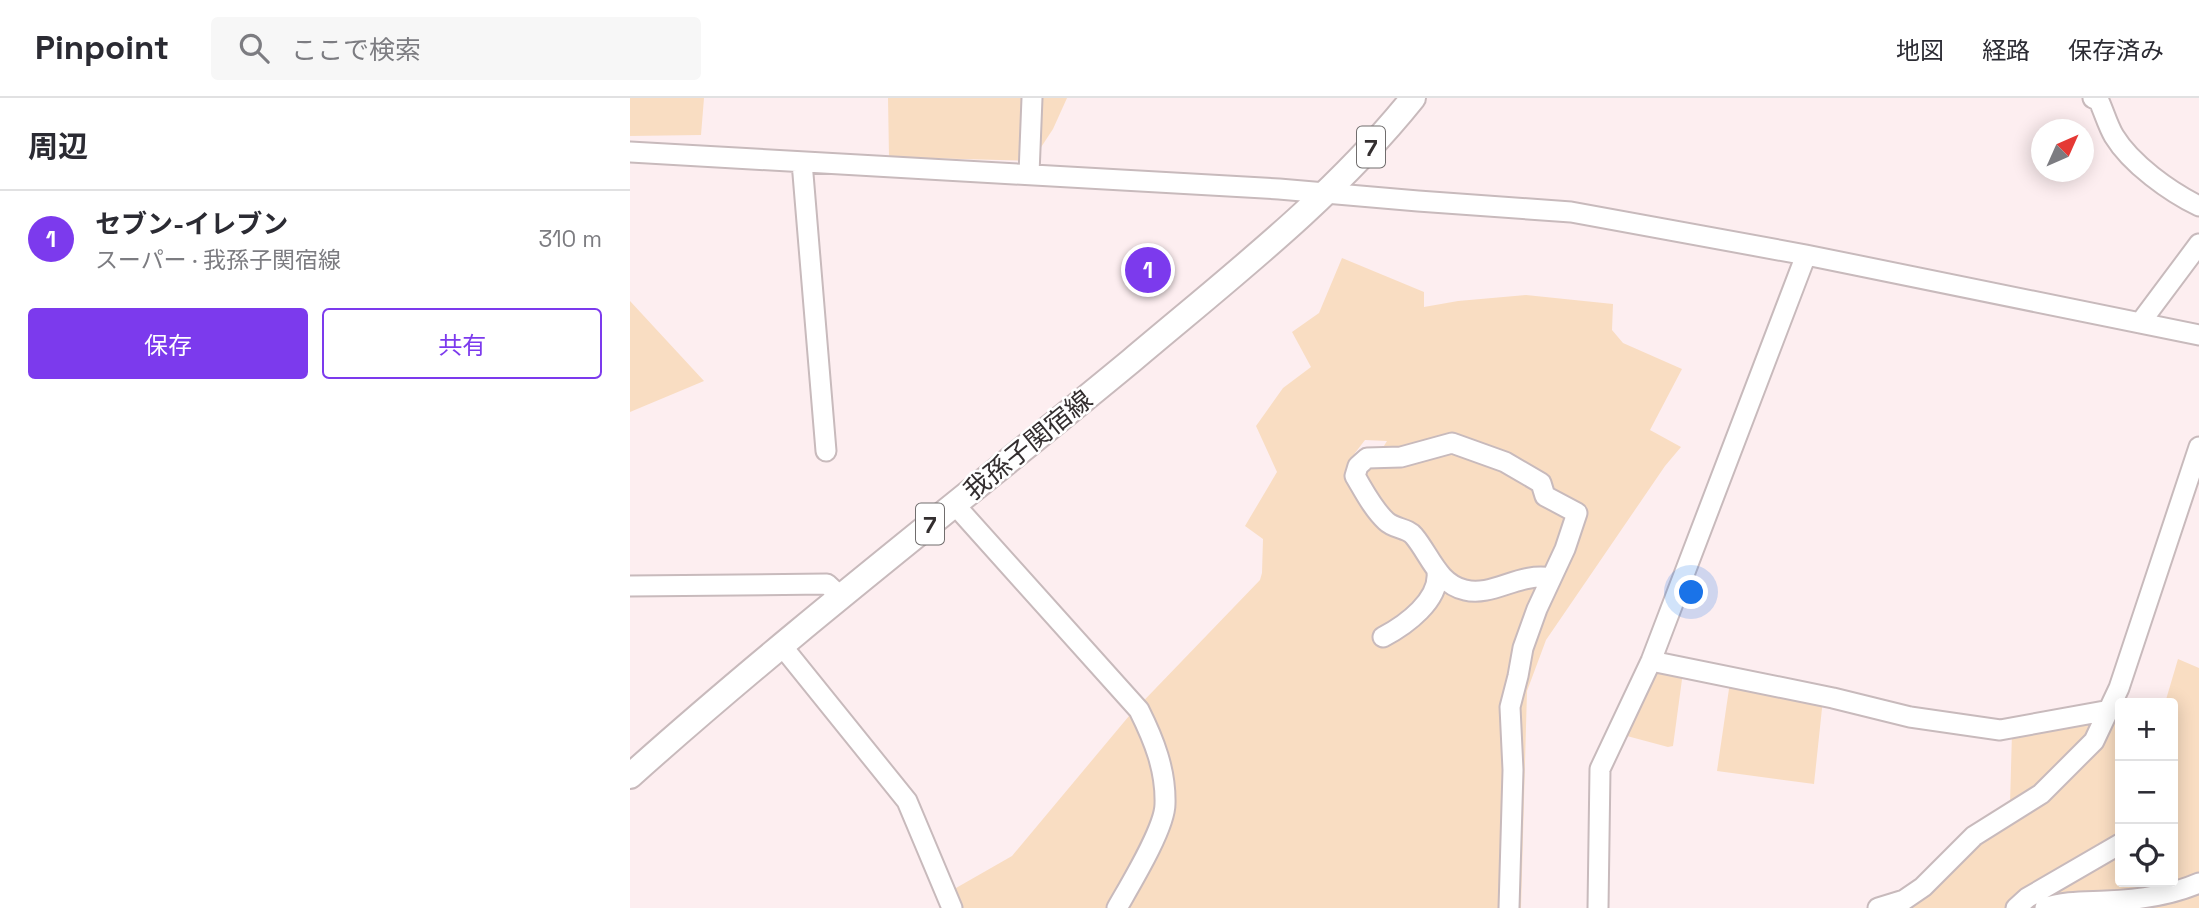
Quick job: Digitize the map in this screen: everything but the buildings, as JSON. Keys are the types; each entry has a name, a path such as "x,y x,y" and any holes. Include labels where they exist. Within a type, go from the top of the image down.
{"main road":[{"name":"我孫子関宿線","path":"630,776 841,596 955,505 1280,234 1366,153 1413,98"}],"street":[{"path":"1029,174 1032,98"},
{"path":"2093,98 2099,101 2114,137 2134,159 2169,189 2199,206"},
{"path":"630,152 1029,174 1571,212 1806,255 2199,335"},
{"path":"802,162 826,452"},
{"path":"2140,323 2199,244"},
{"path":"1598,908 1600,769 1651,661 1806,255"},
{"path":"1509,908 1513,770 1510,707 1523,648 1565,548 1577,513 1545,496 1541,483 1505,462 1452,443 1401,457 1367,458 1358,466 1355,476 1387,523 1413,533 1437,572 1455,586 1466,591 1485,590 1526,577 1551,578"},
{"path":"1878,908 1904,900 1923,887 1974,836 2041,794 2094,741 2119,688 2199,447"},
{"path":"955,505 1139,710 1154,741 1163,771 1166,806 1156,835 1117,908"},
{"path":"1383,637 1411,618 1433,594 1438,582 1437,572"},
{"path":"630,586 827,584 841,596"},
{"path":"782,646 907,801 952,908"},
{"path":"1651,661 1833,698 1910,717 2000,730 2109,710"},
{"path":"2016,908 2026,898 2115,847"},
{"path":"2045,908 2070,903 2150,898 2199,883"}],"shaded area":[{"path":"630,98 704,98 701,135 630,136"},
{"path":"888,98 1067,98 1053,129 1032,161 889,157"},
{"path":"1342,258 1424,292 1424,307 1526,295 1613,304 1612,330 1623,343 1682,369 1650,430 1681,447 1665,466 1546,640 1527,691 1521,908 955,908 949,892 1012,856 1129,716 1260,580 1263,539 1245,526 1277,472 1256,426 1283,388 1311,367 1292,332 1319,313","holes":["1365,440 1387,441 1374,462 1348,472 1355,453"]},
{"path":"630,301 704,381 630,412"},
{"path":"2178,659 2199,668 2199,908 1909,908 1968,852 2105,739 2115,720 2115,887 2178,887 2178,698 2166,698"},
{"path":"1650,671 1683,672 1673,746 1627,736"},
{"path":"1730,682 1823,699 1814,784 1717,771"},
{"path":"2101,715 2060,764 2010,804 2012,733"}],"place":[{"name":"セブン-イレブン","path":"1148,270"}]}
